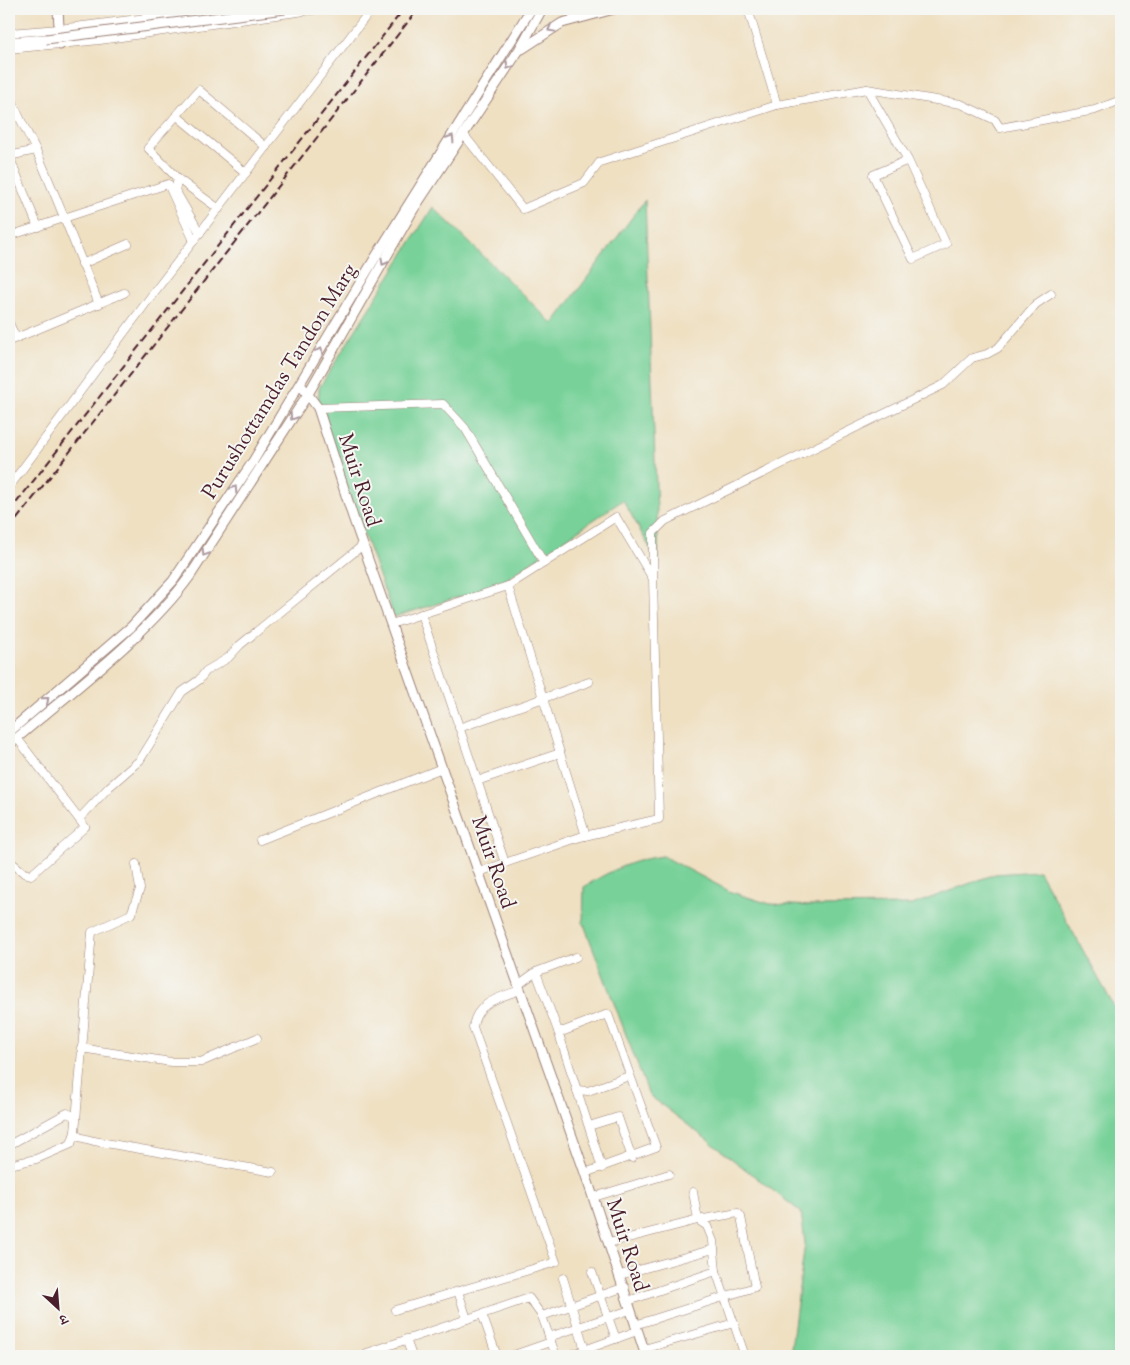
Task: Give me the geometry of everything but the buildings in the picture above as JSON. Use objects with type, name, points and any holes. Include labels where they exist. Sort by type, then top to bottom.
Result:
[{"type":"main road","points":[[58,9],[60,45]]},
{"type":"main road","name":"Purushottamdas Tandon Marg","points":[[9,732],[131,626],[160,596],[246,471],[375,258],[531,9]]},
{"type":"main road","points":[[9,746],[131,639],[177,594],[308,394],[413,210],[519,50],[542,9]]},
{"type":"main road","points":[[519,50],[562,23],[614,9]]},
{"type":"main road","points":[[9,42],[288,10]]},
{"type":"main road","name":"Muir Road","points":[[300,384],[318,408],[363,545],[586,1173],[645,1352]]},
{"type":"street","points":[[9,33],[59,29],[218,9]]},
{"type":"street","points":[[9,49],[60,45],[288,10],[320,9]]},
{"type":"street","points":[[748,9],[777,105]]},
{"type":"street","points":[[9,488],[366,12]]},
{"type":"street","points":[[867,89],[908,160],[946,244],[913,259],[872,175],[908,160]]},
{"type":"street","points":[[464,135],[523,209],[584,183],[600,162],[777,105],[867,89],[961,104],[995,120],[1000,128],[1095,110],[1121,100]]},
{"type":"street","points":[[9,90],[10,102],[36,150],[66,218],[82,264],[99,304]]},
{"type":"street","points":[[219,209],[178,178],[148,148],[199,90],[266,147]]},
{"type":"street","points":[[178,116],[246,173]]},
{"type":"street","points":[[36,150],[9,156],[38,227]]},
{"type":"street","points":[[178,178],[174,190],[200,233]]},
{"type":"street","points":[[9,236],[168,184],[194,241]]},
{"type":"street","points":[[82,264],[128,244]]},
{"type":"street","points":[[9,323],[12,340],[124,293]]},
{"type":"street","points":[[479,872],[586,836],[660,819],[652,579],[653,533],[664,521],[943,385],[972,358],[988,354],[998,348],[1036,304],[1051,294]]},
{"type":"street","points":[[318,408],[443,404],[465,428],[544,563]]},
{"type":"street","points":[[391,624],[508,586],[616,516],[652,579]]},
{"type":"street","points":[[79,819],[140,760],[182,692],[198,680],[206,671],[228,658],[240,645],[363,545]]},
{"type":"street","points":[[508,586],[586,836]]},
{"type":"street","points":[[421,614],[505,863]]},
{"type":"street","points":[[459,728],[588,682]]},
{"type":"street","points":[[9,864],[11,862],[24,873],[31,875],[85,827],[17,738]]},
{"type":"street","points":[[477,781],[560,753]]},
{"type":"street","points":[[260,840],[442,768]]},
{"type":"street","points":[[9,1165],[36,1159],[72,1144],[75,1132],[92,932],[131,914],[140,889],[136,864]]},
{"type":"street","points":[[395,1310],[556,1262],[473,1027],[481,1009],[492,1000],[519,987],[536,972],[576,957]]},
{"type":"street","points":[[536,972],[558,1031],[602,1168]]},
{"type":"street","points":[[558,1031],[564,1032],[608,1014],[656,1147],[632,1158],[586,1173]]},
{"type":"street","points":[[81,1048],[171,1062],[201,1062],[258,1038]]},
{"type":"street","points":[[577,1090],[588,1091],[629,1076]]},
{"type":"street","points":[[9,1145],[67,1114],[76,1117]]},
{"type":"street","points":[[589,1126],[618,1117],[632,1158]]},
{"type":"street","points":[[75,1132],[79,1137],[94,1141],[273,1172]]},
{"type":"street","points":[[594,1197],[669,1174]]},
{"type":"street","points":[[693,1192],[698,1220],[708,1226],[714,1249],[716,1271],[745,1356]]},
{"type":"street","points":[[568,1356],[616,1339],[636,1328],[755,1287],[756,1284],[738,1214],[698,1220],[609,1243]]},
{"type":"street","points":[[620,1275],[714,1249]]},
{"type":"street","points":[[511,1356],[577,1328],[608,1318],[629,1306],[716,1271]]},
{"type":"street","points":[[592,1272],[616,1339]]},
{"type":"street","points":[[563,1278],[585,1350]]},
{"type":"street","points":[[542,1316],[625,1287]]},
{"type":"street","points":[[458,1291],[468,1319]]},
{"type":"street","points":[[358,1356],[529,1298],[542,1316],[556,1356]]},
{"type":"street","points":[[482,1314],[497,1356]]},
{"type":"street","points":[[645,1352],[734,1323]]},
{"type":"street","points":[[406,1339],[412,1356]]},
{"type":"green space","points":[[645,200],[659,564],[623,500],[498,585],[394,617],[318,408],[319,388],[433,207],[553,324]]},
{"type":"green space","points":[[663,856],[731,892],[770,904],[812,906],[912,905],[995,874],[1039,871],[1121,1019],[1121,1356],[790,1356],[805,1243],[801,1212],[649,1095],[583,922],[584,887],[622,867],[642,860]]},
{"type":"railway","points":[[9,512],[404,9]]},
{"type":"railway","points":[[9,529],[418,9]]}]
